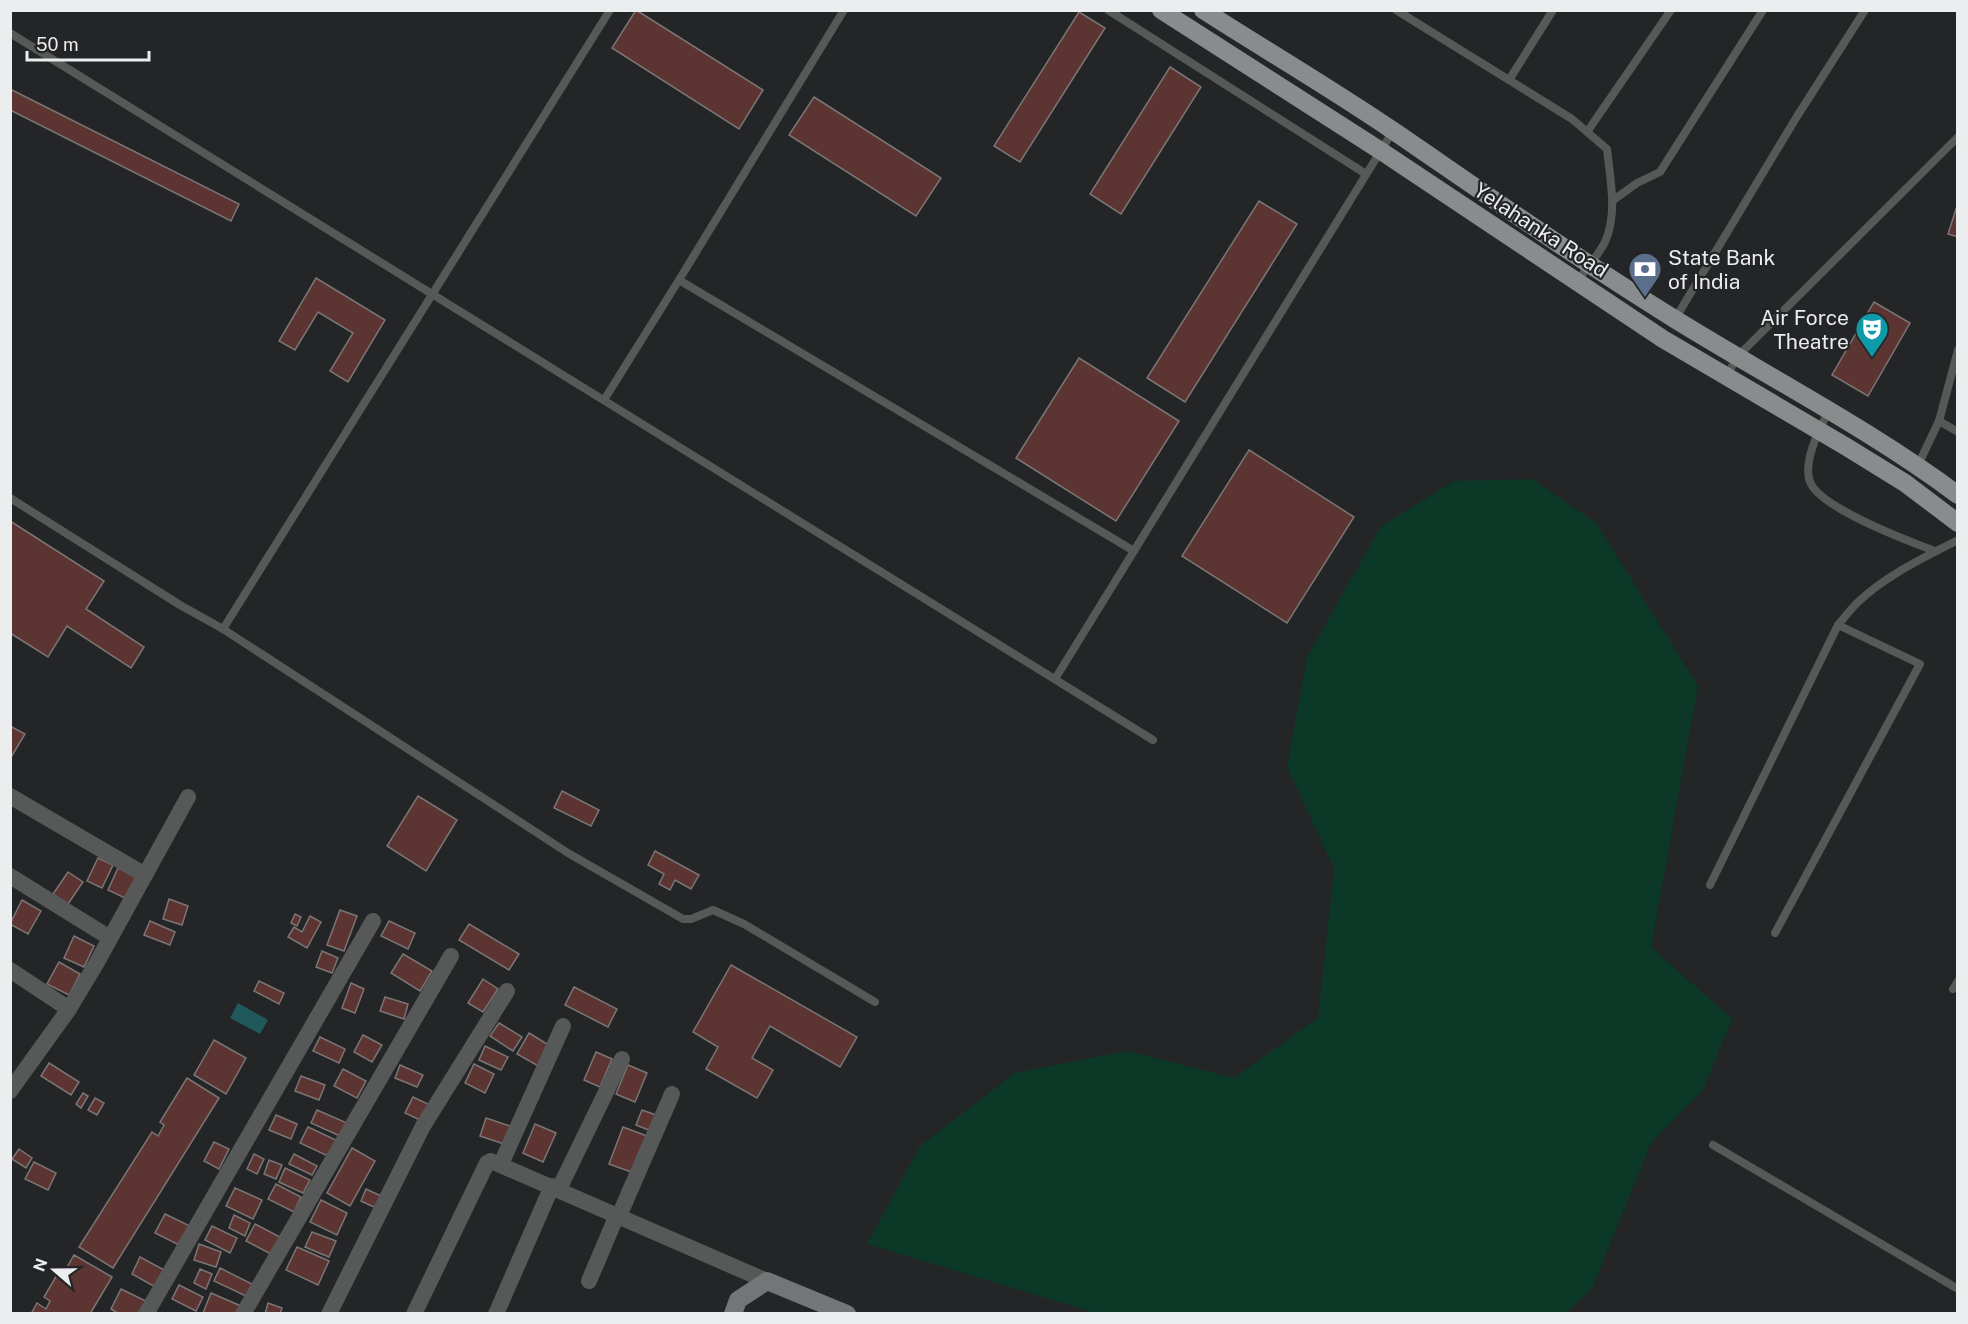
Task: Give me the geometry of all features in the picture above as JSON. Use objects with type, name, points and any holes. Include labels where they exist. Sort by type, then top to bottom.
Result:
[{"type":"main road","name":"Yelahanka Road","points":[[1161,10],[1381,151],[1663,339],[1905,483],[1958,523]]},
{"type":"main road","name":"Yelahanka Road","points":[[1203,10],[1393,131],[1532,228],[1675,319],[1918,465],[1958,495]]},
{"type":"street","points":[[10,796],[145,875]]},
{"type":"street","points":[[10,1090],[16,1073],[69,1009],[188,797]]},
{"type":"street","points":[[10,876],[110,938]]},
{"type":"street","points":[[146,1314],[373,921]]},
{"type":"street","points":[[243,1314],[451,956]]},
{"type":"street","points":[[10,970],[69,1009]]},
{"type":"street","points":[[328,1314],[423,1126],[507,991]]},
{"type":"street","points":[[501,1164],[563,1026]]},
{"type":"street","points":[[496,1314],[555,1188],[622,1059]]},
{"type":"street","points":[[589,1281],[672,1094]]},
{"type":"street","points":[[414,1314],[487,1163],[493,1161],[847,1314]]},
{"type":"street","points":[[733,1314],[738,1300],[767,1281]]},
{"type":"lane","points":[[223,629],[434,295],[610,10]]},
{"type":"lane","points":[[604,400],[844,10]]},
{"type":"lane","points":[[1108,10],[1366,174]]},
{"type":"lane","points":[[1396,10],[1572,119],[1607,149],[1612,201],[1611,224],[1605,242],[1578,281]]},
{"type":"lane","points":[[1509,80],[1553,10]]},
{"type":"lane","points":[[1587,132],[1671,10]]},
{"type":"lane","points":[[1612,201],[1637,183],[1660,171],[1763,10]]},
{"type":"lane","points":[[1675,319],[1796,118],[1865,10]]},
{"type":"lane","points":[[10,33],[1153,740]]},
{"type":"lane","points":[[1055,679],[1393,131]]},
{"type":"lane","points":[[1727,375],[1738,356],[1958,137]]},
{"type":"lane","points":[[679,280],[1134,551]]},
{"type":"lane","points":[[1918,465],[1939,421],[1958,350]]},
{"type":"lane","points":[[1829,410],[1819,430],[1809,471],[1811,484],[1829,502],[1865,521],[1935,551]]},
{"type":"lane","points":[[1939,421],[1958,432]]},
{"type":"lane","points":[[10,498],[180,605],[223,629],[568,853],[669,912],[683,919],[691,919],[713,910],[744,924],[875,1002]]},
{"type":"lane","points":[[1710,885],[1838,625],[1856,604],[1878,585],[1958,540]]},
{"type":"lane","points":[[1775,933],[1920,664],[1838,625]]},
{"type":"lane","points":[[1713,1146],[1958,1289]]},
{"type":"green space","points":[[1532,479],[1596,523],[1698,686],[1651,947],[1732,1019],[1703,1090],[1651,1143],[1592,1289],[1566,1313],[1096,1313],[867,1244],[920,1146],[1015,1073],[1127,1051],[1234,1078],[1318,1018],[1334,868],[1287,767],[1307,657],[1381,526],[1454,481]]},
{"type":"water","points":[[238,1003],[268,1020],[260,1034],[230,1018]]},
{"type":"building","points":[[636,10],[763,90],[739,129],[612,48]]},
{"type":"building","points":[[1079,12],[1105,28],[1020,162],[994,146]]},
{"type":"building","points":[[1170,67],[1201,87],[1121,214],[1090,194]]},
{"type":"building","points":[[10,89],[239,204],[231,221],[10,110]]},
{"type":"building","points":[[814,97],[941,178],[916,216],[789,135]]},
{"type":"building","points":[[1259,201],[1297,224],[1185,402],[1147,378]]},
{"type":"building","points":[[1958,203],[1958,237],[1948,234]]},
{"type":"building","points":[[316,278],[385,320],[348,382],[330,371],[353,333],[318,312],[295,350],[279,341]]},
{"type":"building","points":[[1874,302],[1910,323],[1868,396],[1832,375]]},
{"type":"building","points":[[1079,358],[1179,421],[1116,521],[1016,458]]},
{"type":"building","points":[[1249,450],[1354,517],[1287,623],[1182,556]]},
{"type":"building","points":[[10,521],[104,581],[86,609],[144,647],[131,668],[67,626],[48,657],[10,633]]},
{"type":"building","points":[[10,726],[25,734],[10,759]]},
{"type":"building","points":[[562,791],[599,810],[591,826],[554,808]]},
{"type":"building","points":[[418,796],[457,820],[426,871],[387,846]]},
{"type":"building","points":[[655,851],[699,875],[691,889],[675,880],[670,890],[659,884],[664,874],[648,865]]},
{"type":"building","points":[[98,858],[113,865],[102,888],[87,881]]},
{"type":"building","points":[[118,868],[137,877],[127,899],[108,890]]},
{"type":"building","points":[[68,872],[83,882],[68,904],[53,894]]},
{"type":"building","points":[[169,899],[188,906],[182,925],[163,919]]},
{"type":"building","points":[[22,900],[41,911],[28,934],[10,924]]},
{"type":"building","points":[[340,910],[357,916],[344,951],[327,945]]},
{"type":"building","points":[[295,914],[301,917],[297,926],[291,923]]},
{"type":"building","points":[[310,916],[321,922],[307,948],[288,937],[294,927],[302,932]]},
{"type":"building","points":[[150,921],[175,932],[170,945],[144,935]]},
{"type":"building","points":[[389,921],[415,933],[408,949],[381,936]]},
{"type":"building","points":[[469,924],[519,954],[509,970],[459,940]]},
{"type":"building","points":[[74,936],[94,946],[84,967],[64,958]]},
{"type":"building","points":[[322,951],[338,958],[332,973],[316,967]]},
{"type":"building","points":[[403,954],[432,971],[420,991],[391,973]]},
{"type":"building","points":[[59,962],[80,974],[69,995],[47,984]]},
{"type":"building","points":[[731,965],[857,1037],[840,1067],[770,1026],[752,1058],[773,1070],[757,1098],[706,1069],[718,1047],[693,1032]]},
{"type":"building","points":[[483,979],[498,989],[483,1012],[468,1003]]},
{"type":"building","points":[[259,981],[284,993],[279,1004],[254,991]]},
{"type":"building","points":[[351,983],[364,989],[355,1013],[342,1008]]},
{"type":"building","points":[[574,987],[617,1009],[608,1027],[565,1005]]},
{"type":"building","points":[[385,997],[408,1004],[404,1019],[380,1011]]},
{"type":"building","points":[[499,1023],[522,1037],[513,1051],[490,1036]]},
{"type":"building","points":[[529,1033],[552,1047],[540,1067],[517,1054]]},
{"type":"building","points":[[363,1035],[382,1045],[372,1062],[354,1052]]},
{"type":"building","points":[[320,1037],[345,1049],[339,1063],[313,1051]]},
{"type":"building","points":[[214,1040],[246,1058],[226,1094],[194,1075]]},
{"type":"building","points":[[485,1046],[508,1057],[501,1070],[479,1060]]},
{"type":"building","points":[[596,1052],[612,1059],[600,1087],[584,1080]]},
{"type":"building","points":[[49,1063],[79,1082],[71,1095],[41,1076]]},
{"type":"building","points":[[474,1064],[494,1074],[485,1093],[465,1083]]},
{"type":"building","points":[[400,1065],[423,1075],[417,1087],[395,1078]]},
{"type":"building","points":[[628,1065],[647,1073],[635,1102],[616,1094]]},
{"type":"building","points":[[343,1069],[366,1081],[357,1098],[334,1086]]},
{"type":"building","points":[[301,1076],[325,1085],[319,1100],[295,1091]]},
{"type":"building","points":[[187,1078],[219,1098],[113,1268],[79,1247],[152,1132],[158,1136],[164,1125],[160,1122]]},
{"type":"building","points":[[83,1093],[88,1096],[81,1108],[76,1104]]},
{"type":"building","points":[[413,1097],[430,1105],[422,1121],[405,1113]]},
{"type":"building","points":[[95,1098],[104,1103],[97,1115],[88,1110]]},
{"type":"building","points":[[317,1110],[347,1123],[340,1136],[311,1123]]},
{"type":"building","points":[[642,1110],[656,1115],[651,1131],[636,1125]]},
{"type":"building","points":[[276,1115],[297,1124],[291,1139],[269,1130]]},
{"type":"building","points":[[486,1118],[510,1126],[504,1144],[480,1136]]},
{"type":"building","points":[[535,1124],[556,1133],[543,1162],[523,1153]]},
{"type":"building","points":[[308,1127],[338,1141],[330,1157],[300,1143]]},
{"type":"building","points":[[623,1127],[647,1136],[634,1173],[609,1164]]},
{"type":"building","points":[[214,1142],[229,1149],[219,1169],[204,1161]]},
{"type":"building","points":[[352,1148],[375,1161],[350,1206],[327,1193]]},
{"type":"building","points":[[19,1149],[32,1158],[26,1168],[12,1159]]},
{"type":"building","points":[[254,1154],[264,1159],[257,1174],[247,1169]]},
{"type":"building","points":[[294,1154],[317,1166],[312,1175],[289,1164]]},
{"type":"building","points":[[269,1160],[282,1165],[276,1179],[264,1174]]},
{"type":"building","points":[[34,1162],[56,1173],[48,1190],[25,1179]]},
{"type":"building","points":[[285,1168],[310,1180],[303,1193],[279,1182]]},
{"type":"building","points":[[276,1184],[301,1197],[294,1212],[268,1199]]},
{"type":"building","points":[[235,1188],[262,1200],[253,1219],[226,1206]]},
{"type":"building","points":[[366,1189],[381,1196],[376,1208],[361,1201]]},
{"type":"building","points":[[321,1200],[347,1213],[337,1235],[310,1222]]},
{"type":"building","points":[[165,1214],[190,1226],[181,1246],[155,1233]]},
{"type":"building","points":[[234,1215],[250,1223],[245,1236],[229,1228]]},
{"type":"building","points":[[255,1224],[280,1237],[271,1254],[246,1241]]},
{"type":"building","points":[[212,1226],[237,1238],[230,1253],[205,1240]]},
{"type":"building","points":[[312,1232],[336,1241],[329,1257],[305,1247]]},
{"type":"building","points":[[199,1244],[221,1252],[216,1267],[194,1260]]},
{"type":"building","points":[[297,1247],[329,1261],[318,1285],[286,1270]]},
{"type":"building","points":[[74,1255],[112,1277],[90,1314],[31,1314],[37,1303],[46,1309],[50,1301],[44,1297],[58,1273],[62,1276]]},
{"type":"building","points":[[140,1257],[166,1271],[157,1288],[132,1274]]},
{"type":"building","points":[[220,1268],[254,1285],[248,1297],[214,1281]]},
{"type":"building","points":[[200,1269],[212,1274],[206,1289],[194,1283]]},
{"type":"building","points":[[179,1285],[203,1297],[196,1311],[172,1299]]},
{"type":"building","points":[[121,1289],[148,1302],[143,1314],[119,1314],[111,1309]]},
{"type":"building","points":[[211,1293],[241,1306],[238,1314],[203,1313]]},
{"type":"building","points":[[268,1303],[282,1308],[280,1314],[265,1314]]},
{"type":"place","name":"State Bank of India","points":[[1645,298]]},
{"type":"place","name":"Air Force Theatre","points":[[1872,358]]}]
